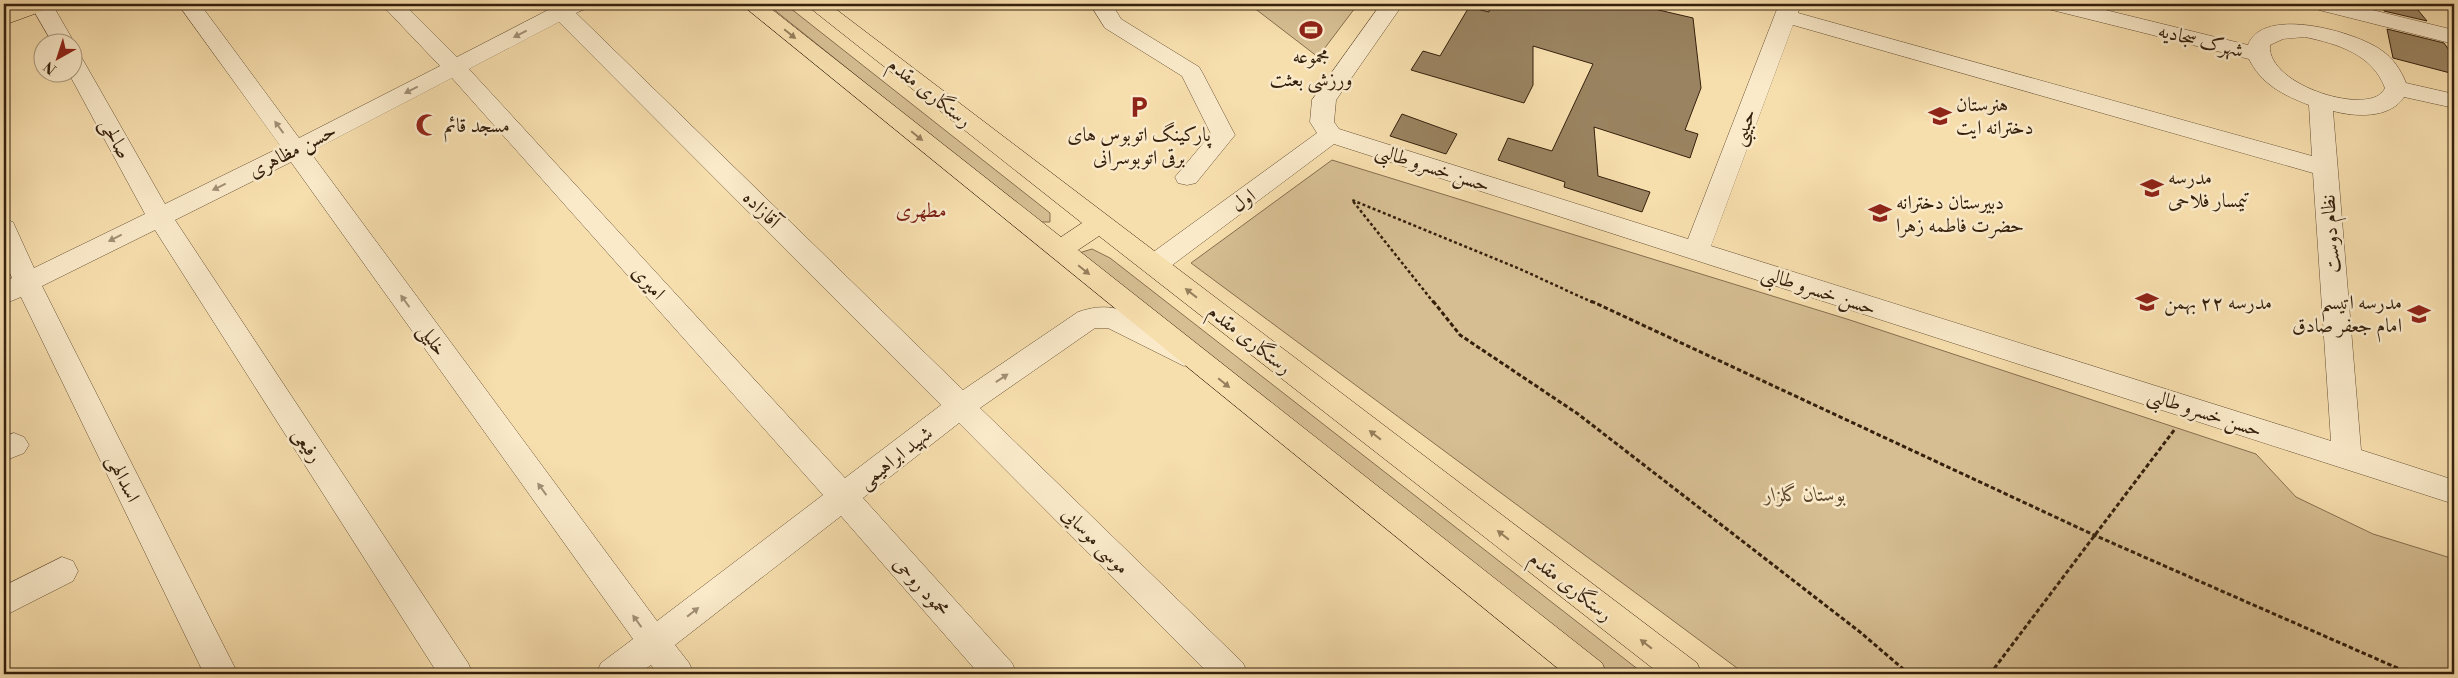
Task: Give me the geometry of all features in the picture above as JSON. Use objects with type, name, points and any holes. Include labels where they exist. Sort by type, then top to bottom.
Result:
[{"type":"main road","points":[[4,18],[40,4]]},
{"type":"main road","name":"رستگاری مقدم","points":[[752,4],[1590,674]]},
{"type":"main road","name":"رستگاری مقدم","points":[[816,4],[1685,674]]},
{"type":"main road","points":[[1060,250],[1100,223]]},
{"type":"street","points":[[40,4],[57,32]]},
{"type":"street","name":"خلیلی","points":[[189,4],[676,674]]},
{"type":"street","name":"امیری","points":[[392,4],[454,67],[843,497]]},
{"type":"street","points":[[1101,4],[1113,23],[1191,72],[1223,135],[1187,177]]},
{"type":"street","points":[[1331,135],[1322,122],[1324,100],[1392,4]]},
{"type":"street","name":"شهرک سجادیه","points":[[2056,4],[2258,54]]},
{"type":"street","points":[[2328,35],[2327,4],[2454,37]]},
{"type":"street","name":"حسن مظاهری","points":[[15,288],[295,150],[454,67],[565,6]]},
{"type":"street","name":"آقازاده","points":[[565,6],[961,406]]},
{"type":"street","points":[[1788,10],[2325,168]]},
{"type":"street","name":"حبیبی","points":[[1696,251],[1788,10]]},
{"type":"street","points":[[2298,30],[2328,35],[2350,42],[2385,64],[2394,76],[2397,88],[2392,97],[2381,104],[2357,106],[2320,100],[2279,81],[2265,68],[2258,54],[2259,43],[2268,35],[2298,30]]},
{"type":"street","name":"صالحی","points":[[82,78],[159,216]]},
{"type":"street","points":[[2397,88],[2454,101]]},
{"type":"street","name":"نظام دوست","points":[[2320,100],[2347,457]]},
{"type":"street","name":"حسن خسرو طالبی","points":[[1331,135],[2454,492]]},
{"type":"street","name":"اول","points":[[1154,265],[1331,135]]},
{"type":"street","name":"رفیعی","points":[[159,216],[456,674]]},
{"type":"street","name":"اسدالهی","points":[[4,228],[15,288],[221,674]]},
{"type":"street","name":"شهید ابراهیمی","points":[[613,674],[961,406],[1088,319],[1099,317],[1113,318],[1197,361]]},
{"type":"street","name":"موسی موسایی","points":[[961,406],[1231,674]]},
{"type":"street","name":"محمود روحی","points":[[843,497],[1000,674]]},
{"type":"street","points":[[4,602],[62,571]]},
{"type":"path","points":[[1908,674],[1853,626],[1578,414],[1460,336],[1352,200],[1520,269],[1873,431],[2094,536],[2410,674]]},
{"type":"path","points":[[1990,674],[2192,408]]},
{"type":"green space","points":[[767,4],[785,4],[1050,213],[1050,222],[1039,222]]},
{"type":"green space","name":"مجموعه ورزشی بعثت","points":[[1249,4],[1358,4],[1318,57]]},
{"type":"green space","name":"بوستان گلزار","points":[[1332,160],[1850,320],[2256,454],[2296,497],[2373,534],[2454,559],[2454,674],[1745,674],[1191,263]]},
{"type":"green space","points":[[1092,249],[1110,258],[1644,674],[1612,674],[1079,253]]},
{"type":"building","points":[[1490,4],[1633,4],[1693,18],[1701,88],[1685,130],[1698,134],[1690,158],[1594,127],[1598,176],[1650,192],[1642,212],[1564,187],[1565,182],[1498,160],[1508,138],[1552,151],[1593,64],[1533,46],[1533,85],[1524,103],[1411,70],[1423,51],[1440,56],[1469,7],[1489,12]]},
{"type":"building","points":[[2383,4],[2413,4],[2427,21],[2384,11]]},
{"type":"building","points":[[2387,29],[2444,43],[2454,57],[2454,74],[2393,58]]},
{"type":"building","points":[[1402,114],[1457,134],[1446,154],[1390,136]]},
{"type":"place","name":"مجموعه ورزشی بعثت","points":[[1311,30]]},
{"type":"place","name":"پارکینگ اتوبوس های برقی اتوبوسرانی","points":[[1139,107]]},
{"type":"place","name":"هنرستان دخترانه ایت","points":[[1940,116]]},
{"type":"place","name":"مسجد قائم","points":[[427,125]]},
{"type":"place","name":"مدرسه تیمسار فلاحی","points":[[2152,188]]},
{"type":"place","name":"دبیرستان دخترانه حضرت فاطمه زهرا","points":[[1880,213]]},
{"type":"place","name":"مدرسه ۲۲ بهمن","points":[[2147,302]]},
{"type":"place","name":"مدرسه اتیسم امام جعفر صادق","points":[[2419,314]]},
{"type":"district","name":"مطهری","points":[[921,210]]}]
